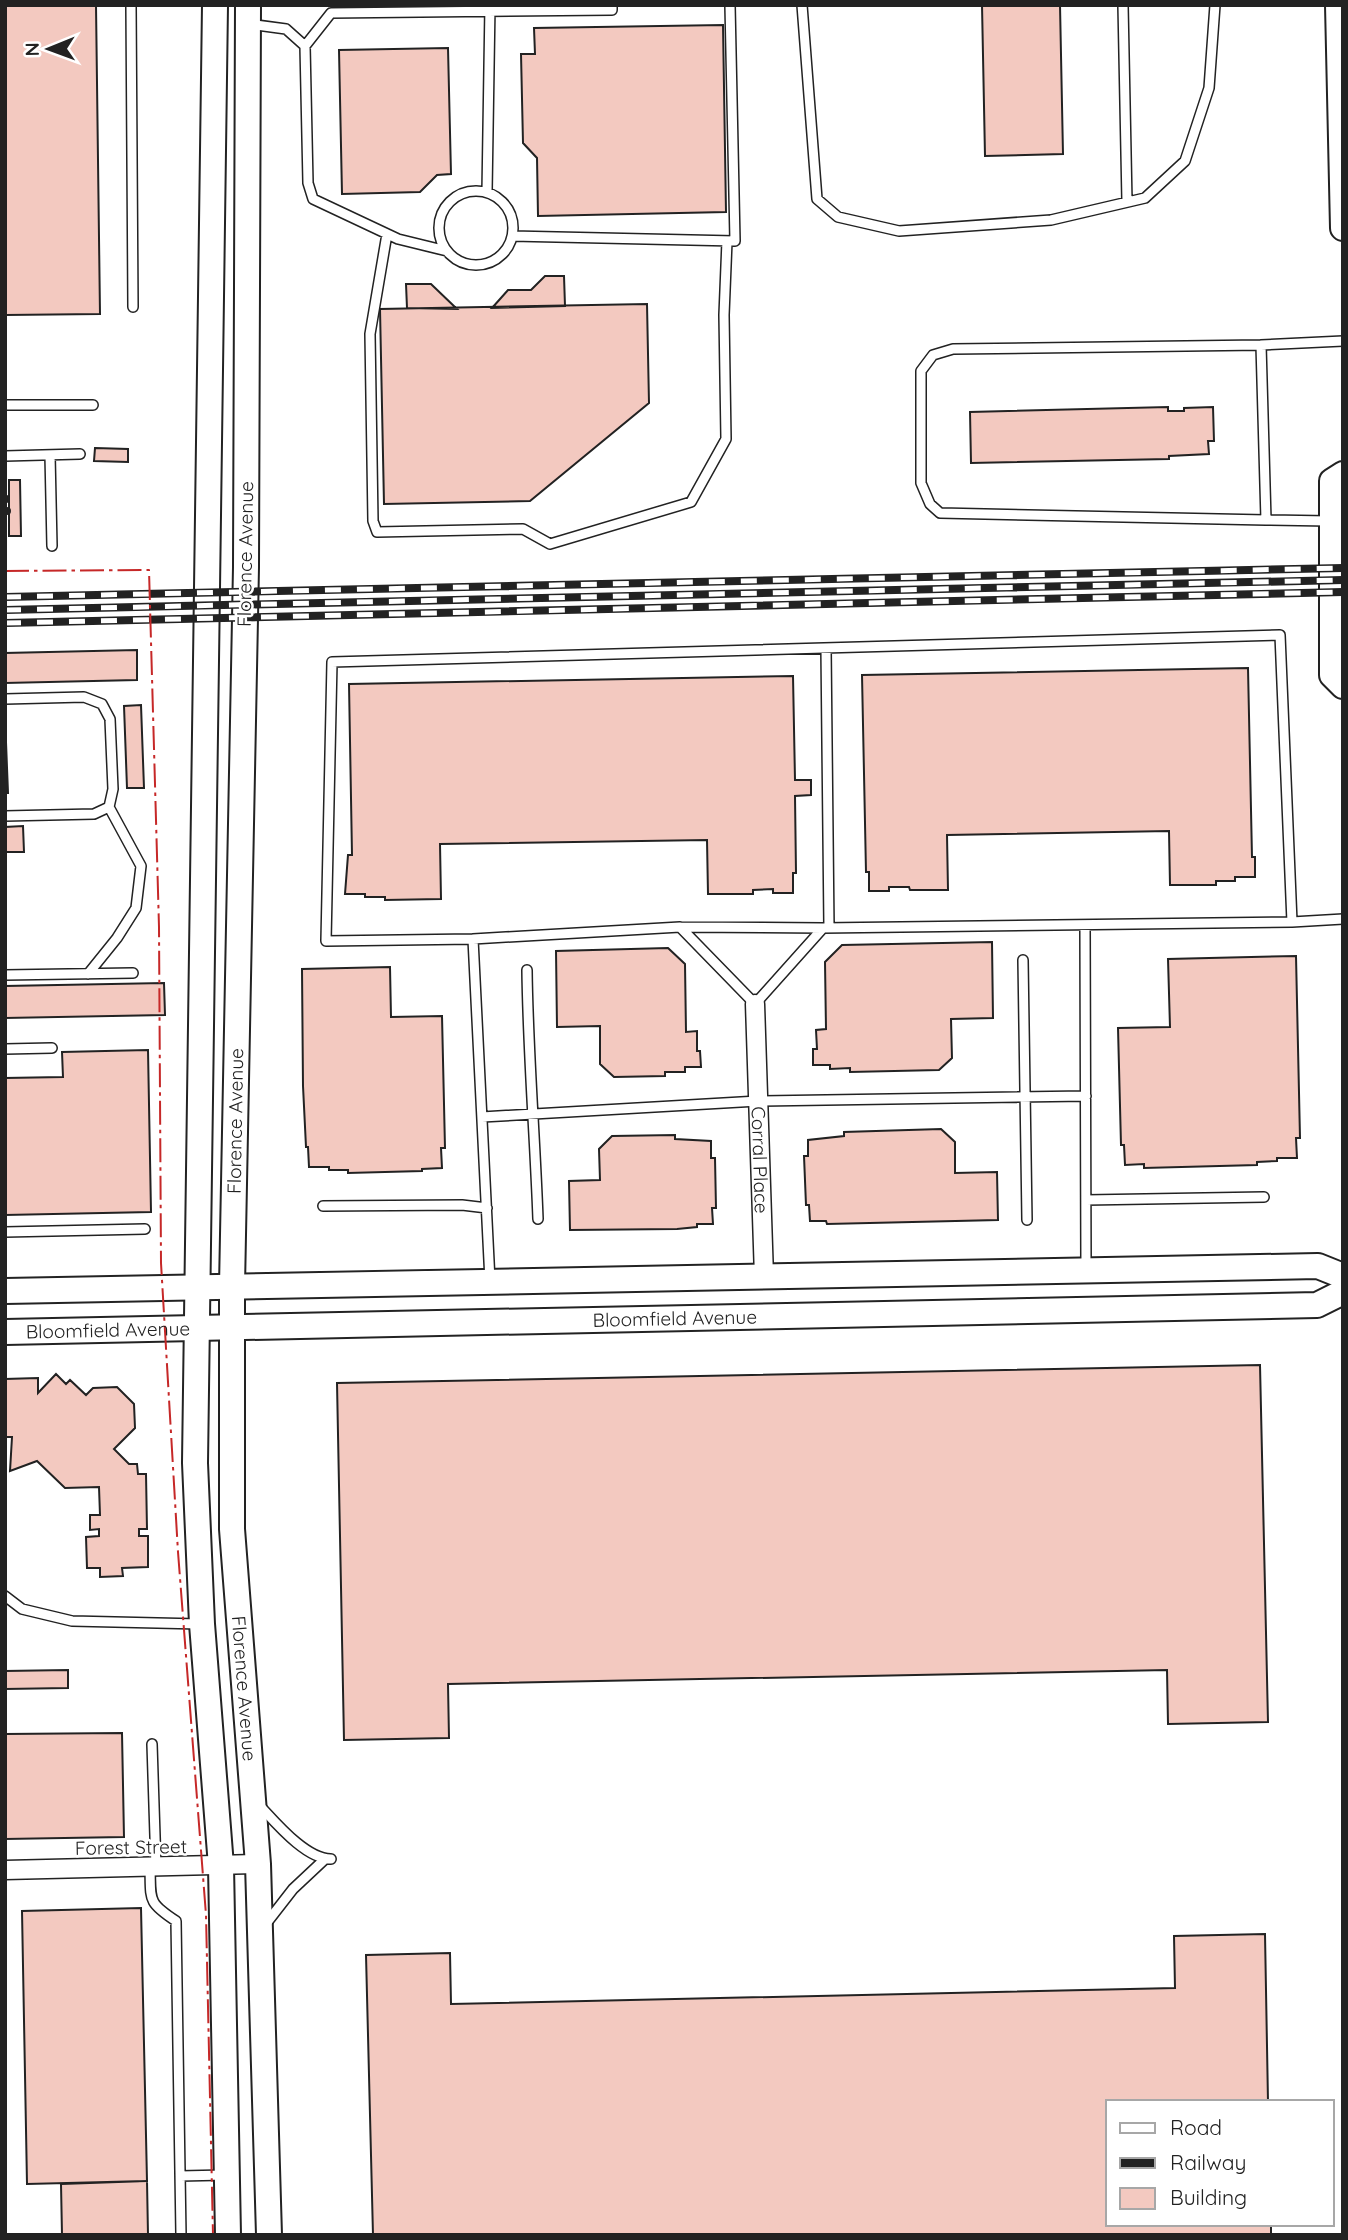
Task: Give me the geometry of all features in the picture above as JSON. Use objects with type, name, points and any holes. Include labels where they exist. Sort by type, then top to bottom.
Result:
[{"type":"main road","name":"Florence Avenue","points":[[215,5],[195,1463],[202,1624],[221,1866],[228,2235]]},
{"type":"main road","points":[[1338,5],[1343,228]]},
{"type":"main road","name":"Florence Avenue","points":[[248,15],[246,568],[232,1286],[232,1529],[258,1864],[269,2235]]},
{"type":"main road","points":[[1343,474],[1332,481],[1331,521],[1332,675],[1343,686]]},
{"type":"main road","name":"Bloomfield Avenue","points":[[5,1291],[1318,1266],[1343,1276]]},
{"type":"main road","name":"Corral Place","points":[[764,1277],[764,1316]]},
{"type":"main road","name":"Bloomfield Avenue","points":[[5,1332],[1317,1305],[1343,1292]]},
{"type":"main road","points":[[202,1624],[233,1632],[241,1643]]},
{"type":"street","name":"Corral Place","points":[[755,1004],[764,1277]]},
{"type":"street","name":"Forest Street","points":[[5,1871],[258,1864]]},
{"type":"lane","points":[[131,5],[133,307]]},
{"type":"lane","points":[[447,251],[439,233],[439,220],[452,199],[475,190],[498,198],[506,207],[512,218],[512,236],[504,252],[495,260],[471,265],[447,251],[398,239],[313,199],[309,183],[305,46],[331,13],[490,9],[612,10],[611,5]]},
{"type":"lane","points":[[512,236],[735,241],[730,5]]},
{"type":"lane","points":[[802,5],[817,199],[838,217],[899,231],[1051,219],[1145,198],[1185,161],[1209,88],[1215,5]]},
{"type":"lane","points":[[1123,5],[1127,202]]},
{"type":"lane","points":[[487,192],[490,9]]},
{"type":"lane","points":[[248,15],[286,29],[305,46]]},
{"type":"lane","points":[[387,234],[370,334],[373,521],[377,533],[523,529],[550,544],[691,502],[726,439],[724,314],[727,241]]},
{"type":"lane","points":[[1331,521],[940,513],[930,504],[921,484],[921,371],[933,355],[953,349],[1261,345],[1343,341]]},
{"type":"lane","points":[[1261,345],[1266,520]]},
{"type":"lane","points":[[5,405],[93,405]]},
{"type":"lane","points":[[5,456],[80,454]]},
{"type":"lane","points":[[50,455],[52,546]]},
{"type":"lane","points":[[1292,922],[1280,635],[332,662],[326,941],[473,939],[680,927],[1085,925],[1292,922],[1343,919]]},
{"type":"lane","points":[[680,927],[755,1004],[826,928],[825,648]]},
{"type":"lane","points":[[5,699],[84,697],[102,704],[110,719],[113,789],[109,807],[141,866],[136,908],[117,938],[88,974]]},
{"type":"lane","points":[[5,816],[94,814],[109,807]]},
{"type":"lane","points":[[1085,925],[1086,1271]]},
{"type":"lane","points":[[473,939],[491,1283]]},
{"type":"lane","points":[[1023,960],[1027,1220]]},
{"type":"lane","points":[[527,970],[528,1062],[534,1114],[538,1219]]},
{"type":"lane","points":[[5,975],[133,973]]},
{"type":"lane","points":[[5,1049],[52,1048]]},
{"type":"lane","points":[[482,1117],[758,1101],[1086,1096]]},
{"type":"lane","points":[[1086,1200],[1264,1197]]},
{"type":"lane","points":[[323,1206],[462,1205],[487,1208]]},
{"type":"lane","points":[[5,1232],[145,1229]]},
{"type":"lane","points":[[5,1596],[22,1609],[72,1622],[202,1624]]},
{"type":"lane","points":[[152,1744],[151,1898],[157,1908],[176,1921],[181,2235]]},
{"type":"lane","points":[[254,1800],[298,1844],[328,1859],[293,1889],[261,1929]]},
{"type":"lane","points":[[180,2176],[227,2175]]},
{"type":"building","points":[[5,5],[96,5],[100,314],[5,315]]},
{"type":"building","points":[[982,5],[1060,5],[1063,154],[985,156]]},
{"type":"building","points":[[723,25],[726,212],[538,216],[537,158],[523,143],[521,54],[535,54],[534,28]]},
{"type":"building","points":[[448,48],[451,174],[437,175],[420,192],[342,194],[339,50]]},
{"type":"building","points":[[545,276],[564,276],[565,306],[492,308],[508,290],[531,290]]},
{"type":"building","points":[[406,284],[431,284],[457,309],[407,308]]},
{"type":"building","points":[[647,304],[649,403],[530,501],[384,504],[380,309]]},
{"type":"building","points":[[1168,407],[1168,411],[1184,411],[1184,408],[1213,407],[1214,441],[1208,441],[1209,454],[1169,456],[1169,459],[971,463],[970,412]]},
{"type":"building","points":[[95,448],[128,449],[128,462],[94,461]]},
{"type":"building","points":[[9,480],[20,480],[21,536],[9,536]]},
{"type":"building","points":[[137,650],[137,680],[5,683],[5,653]]},
{"type":"building","points":[[1248,668],[1252,857],[1255,857],[1255,877],[1235,877],[1235,881],[1216,881],[1216,885],[1170,885],[1169,831],[947,835],[948,890],[889,887],[889,891],[869,891],[869,872],[866,872],[862,675]]},
{"type":"building","points":[[793,676],[795,780],[811,780],[811,795],[795,796],[796,873],[793,873],[793,893],[773,893],[773,889],[753,890],[753,894],[708,894],[707,840],[440,844],[441,899],[385,900],[385,897],[365,897],[365,894],[345,894],[348,855],[352,855],[349,684]]},
{"type":"building","points":[[141,705],[144,788],[127,788],[124,706]]},
{"type":"building","points":[[5,717],[8,793],[5,793]]},
{"type":"building","points":[[23,826],[24,852],[5,852],[5,827]]},
{"type":"building","points":[[992,942],[993,1018],[951,1019],[952,1058],[939,1070],[850,1072],[850,1068],[830,1069],[830,1065],[813,1065],[813,1049],[817,1049],[816,1030],[826,1029],[825,962],[842,945]]},
{"type":"building","points":[[668,948],[685,964],[686,1032],[697,1031],[697,1051],[700,1051],[701,1067],[685,1067],[685,1072],[665,1072],[665,1076],[614,1077],[600,1064],[600,1026],[557,1027],[556,951]]},
{"type":"building","points":[[1296,956],[1300,1138],[1296,1138],[1297,1158],[1277,1158],[1277,1161],[1257,1162],[1257,1165],[1144,1168],[1144,1164],[1125,1165],[1124,1145],[1121,1145],[1118,1028],[1170,1027],[1168,959]]},
{"type":"building","points":[[390,967],[391,1017],[442,1016],[445,1148],[441,1148],[442,1168],[348,1173],[348,1170],[329,1170],[329,1167],[309,1167],[303,1086],[302,969]]},
{"type":"building","points":[[164,983],[165,1015],[5,1018],[5,986]]},
{"type":"building","points":[[148,1050],[151,1212],[5,1215],[5,1078],[63,1077],[62,1052]]},
{"type":"building","points":[[941,1129],[955,1142],[955,1173],[997,1172],[998,1220],[827,1224],[826,1221],[810,1221],[809,1205],[806,1205],[804,1156],[808,1156],[808,1140],[844,1136],[844,1132]]},
{"type":"building","points":[[675,1135],[675,1139],[711,1141],[711,1158],[715,1158],[716,1208],[712,1208],[713,1224],[697,1224],[697,1227],[677,1229],[570,1230],[569,1181],[600,1180],[599,1149],[612,1136]]},
{"type":"building","points":[[1260,1365],[1268,1722],[1168,1724],[1167,1670],[448,1684],[449,1738],[344,1740],[337,1383]]},
{"type":"building","points":[[56,1374],[66,1384],[70,1380],[86,1395],[93,1388],[117,1387],[134,1404],[135,1428],[114,1449],[129,1464],[137,1464],[138,1474],[146,1474],[147,1529],[139,1529],[139,1536],[148,1536],[148,1567],[122,1568],[123,1576],[100,1577],[100,1568],[87,1568],[86,1537],[99,1536],[99,1529],[90,1530],[90,1515],[100,1515],[99,1487],[65,1488],[37,1461],[10,1471],[12,1437],[5,1437],[5,1379],[38,1378],[38,1393]]},
{"type":"building","points":[[68,1670],[68,1688],[5,1689],[5,1671]]},
{"type":"building","points":[[122,1733],[124,1837],[5,1839],[5,1734]]},
{"type":"building","points":[[141,1908],[147,2181],[27,2184],[22,1911]]},
{"type":"building","points":[[1265,1934],[1268,2100],[1106,2100],[1106,2226],[1271,2226],[1271,2235],[373,2235],[366,1955],[450,1953],[451,2004],[1175,1988],[1174,1936]]},
{"type":"building","points":[[147,2181],[148,2235],[62,2235],[61,2184]]},
{"type":"railway","points":[[5,597],[1343,568]]},
{"type":"railway","points":[[5,610],[1343,580]]},
{"type":"railway","points":[[5,623],[1343,592]]},
{"type":"power","points":[[5,571],[149,570],[159,927],[161,1263],[178,1552],[206,1915],[213,2235]]}]
